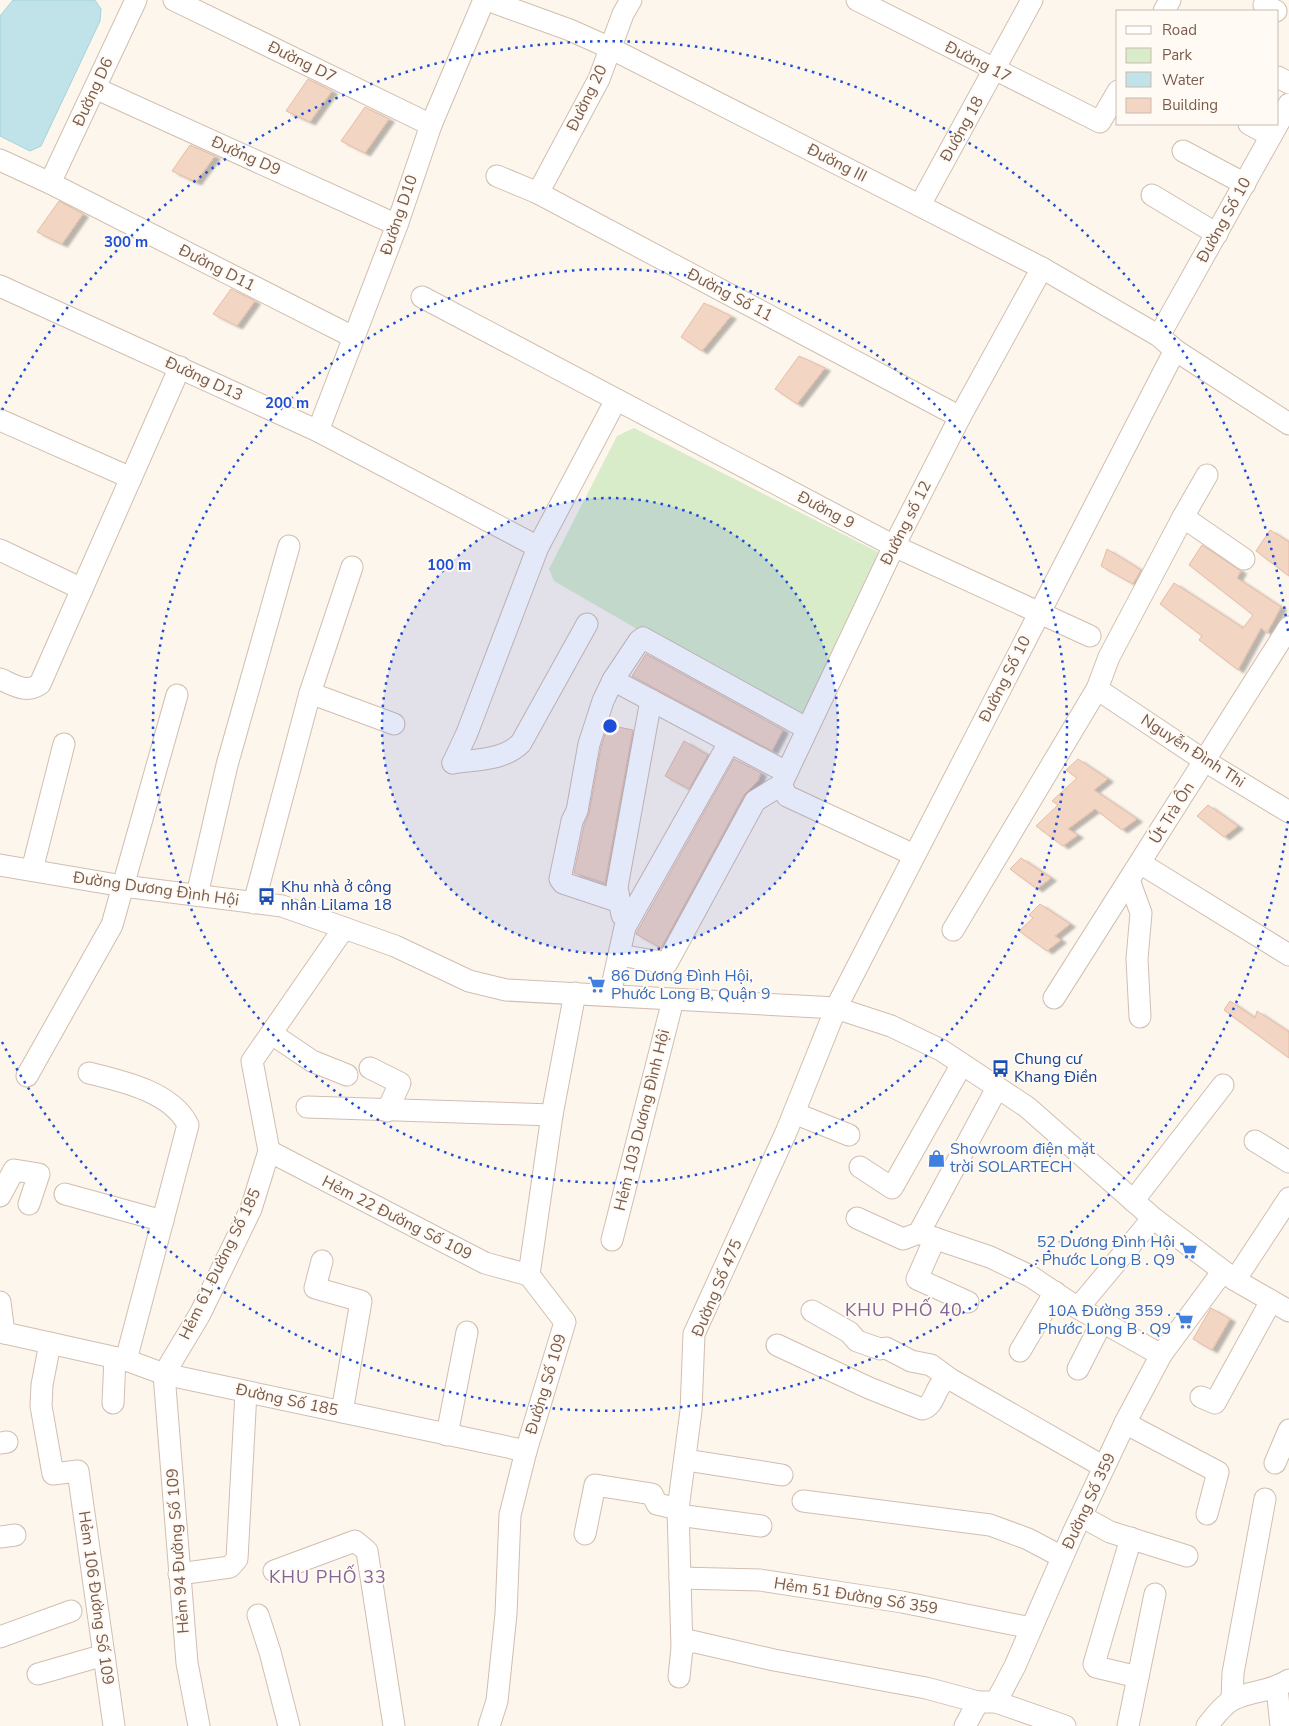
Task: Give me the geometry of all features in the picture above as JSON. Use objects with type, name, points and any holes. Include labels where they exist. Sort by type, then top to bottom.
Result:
[{"type":"street","name":"Đường D6","points":[[50,183],[136,0]]},
{"type":"street","name":"Đường D7","points":[[174,0],[430,125]]},
{"type":"street","name":"Đường D10","points":[[318,431],[397,225],[430,125],[486,0]]},
{"type":"street","name":"Đường III","points":[[486,0],[570,30],[610,48],[1042,268],[1167,343],[1289,424]]},
{"type":"street","name":"Đường 20","points":[[538,193],[599,79],[623,14],[631,0]]},
{"type":"street","name":"Đường 17","points":[[857,0],[994,71],[1100,122],[1116,94]]},
{"type":"street","name":"Đường 18","points":[[920,205],[1032,0]]},
{"type":"street","name":"Đường D9","points":[[95,88],[397,225]]},
{"type":"street","name":"Đường Số 10","points":[[1279,122],[1289,104]]},
{"type":"street","points":[[1251,125],[1271,136]]},
{"type":"street","name":"Đường Số 10","points":[[836,1008],[1039,613],[1217,234],[1277,125]]},
{"type":"street","points":[[1183,150],[1245,184]]},
{"type":"street","name":"Đường D11","points":[[0,160],[50,183],[353,337]]},
{"type":"street","name":"Đường Số 11","points":[[497,176],[538,193],[960,417]]},
{"type":"street","points":[[1152,196],[1217,234]]},
{"type":"street","name":"Đường số 12","points":[[783,778],[894,546],[960,417],[1042,268]]},
{"type":"street","name":"Đường D13","points":[[0,286],[318,431],[538,547]]},
{"type":"street","name":"Đường 9","points":[[422,297],[894,546],[1090,636]]},
{"type":"street","points":[[0,679],[25,690],[40,684],[180,367]]},
{"type":"street","points":[[587,624],[521,743],[514,750],[498,757],[453,762],[467,733],[538,547],[616,400]]},
{"type":"street","points":[[0,420],[131,478]]},
{"type":"street","points":[[952,930],[1098,689],[1109,657],[1207,475]]},
{"type":"street","points":[[1183,517],[1244,559]]},
{"type":"street","points":[[196,895],[227,765],[290,546]]},
{"type":"street","points":[[0,550],[82,589]]},
{"type":"street","points":[[254,902],[310,693],[352,567]]},
{"type":"street","name":"Út Trà Ôn","points":[[1054,998],[1289,627]]},
{"type":"street","points":[[620,902],[563,883],[560,879],[572,821],[577,811],[589,744],[603,701],[613,680],[639,641],[643,638],[806,728]]},
{"type":"street","points":[[613,680],[729,744],[783,778],[787,796],[914,855]]},
{"type":"street","name":"Nguyễn Đình Thi","points":[[1098,689],[1205,761],[1289,812]]},
{"type":"street","points":[[310,693],[394,724]]},
{"type":"street","points":[[27,1076],[112,925],[177,694]]},
{"type":"street","points":[[625,927],[617,887],[651,700]]},
{"type":"street","points":[[32,870],[64,744]]},
{"type":"street","points":[[610,995],[625,927],[729,744]]},
{"type":"street","points":[[620,955],[667,962],[755,801],[783,778]]},
{"type":"street","name":"Đường Dương Đình Hội","points":[[0,865],[123,886],[282,906],[395,946],[469,981],[506,990],[836,1008],[891,1026],[941,1050],[1027,1107],[1153,1218],[1229,1275],[1280,1306]]},
{"type":"street","points":[[1134,872],[1289,955]]},
{"type":"street","points":[[1134,872],[1141,914],[1137,959],[1140,1017]]},
{"type":"street","points":[[269,1151],[252,1061],[344,928]]},
{"type":"street","points":[[529,1275],[552,1115],[575,994]]},
{"type":"street","name":"Hẻm 103 Dương Đình Hội","points":[[612,1240],[673,1000]]},
{"type":"street","name":"Đường Số 475","points":[[679,1677],[682,1648],[678,1512],[691,1411],[694,1334],[794,1113],[836,1008]]},
{"type":"street","points":[[272,1034],[312,1061],[347,1075]]},
{"type":"street","points":[[860,1167],[892,1188],[962,1064]]},
{"type":"street","points":[[370,1068],[400,1083],[387,1111]]},
{"type":"street","points":[[89,1073],[140,1086],[182,1113],[188,1125],[163,1221],[120,1359],[113,1403]]},
{"type":"street","points":[[1133,1200],[1223,1085]]},
{"type":"street","points":[[968,1302],[917,1279],[927,1236],[998,1088]]},
{"type":"street","points":[[307,1107],[552,1115]]},
{"type":"street","points":[[794,1113],[849,1135]]},
{"type":"street","points":[[1255,1141],[1289,1162]]},
{"type":"street","name":"Hẻm 22 Đường Số 109","points":[[269,1151],[485,1263],[529,1275]]},
{"type":"street","name":"Hẻm 61 Đường Số 185","points":[[164,1374],[200,1314],[251,1208],[269,1151]]},
{"type":"street","points":[[0,1196],[14,1170],[39,1174],[29,1204]]},
{"type":"street","points":[[65,1194],[163,1221]]},
{"type":"street","name":"Đường Số 359","points":[[965,1726],[987,1702],[1031,1628],[1104,1467],[1161,1355],[1229,1275],[1289,1198]]},
{"type":"street","points":[[857,1218],[903,1239],[927,1236],[990,1257],[1030,1276],[1078,1308],[1161,1355]]},
{"type":"street","points":[[1078,1308],[1153,1218]]},
{"type":"street","points":[[322,1261],[315,1288],[361,1301],[342,1412]]},
{"type":"street","name":"Đường Số 109","points":[[489,1726],[497,1701],[506,1614],[510,1515],[526,1451],[565,1322],[529,1275]]},
{"type":"street","points":[[1020,1350],[1055,1292]]},
{"type":"street","points":[[0,1302],[2,1332]]},
{"type":"street","points":[[1201,1397],[1215,1403],[1280,1306]]},
{"type":"street","points":[[812,1311],[849,1332],[857,1341],[880,1349],[886,1348],[912,1361],[931,1365],[950,1379],[1104,1467]]},
{"type":"street","points":[[1078,1368],[1102,1322]]},
{"type":"street","name":"Đường Số 185","points":[[2,1332],[120,1359],[164,1374],[526,1451]]},
{"type":"street","points":[[448,1435],[467,1332]]},
{"type":"street","name":"Hẻm 106 Đường Số 109","points":[[50,1343],[42,1385],[41,1406],[54,1474],[78,1471],[114,1726]]},
{"type":"street","points":[[777,1345],[869,1388],[922,1409],[928,1407],[941,1383],[950,1379]]},
{"type":"street","name":"Hẻm 94 Đường Số 109","points":[[164,1374],[187,1663],[199,1726]]},
{"type":"street","points":[[179,1574],[230,1567],[237,1559],[246,1392]]},
{"type":"street","points":[[1125,1423],[1218,1472],[1207,1514]]},
{"type":"street","points":[[1275,1463],[1289,1430]]},
{"type":"street","points":[[686,1460],[782,1475]]},
{"type":"street","points":[[585,1534],[596,1485],[652,1494],[657,1504],[678,1512],[761,1526]]},
{"type":"street","points":[[1228,1711],[1265,1499]]},
{"type":"street","points":[[803,1502],[990,1526],[1028,1539],[1062,1557]]},
{"type":"street","points":[[1081,1516],[1110,1532],[1188,1556]]},
{"type":"street","points":[[1131,1538],[1094,1664],[1096,1668],[1138,1677]]},
{"type":"street","points":[[274,1571],[355,1541],[367,1551],[394,1726]]},
{"type":"street","name":"Hẻm 51 Đường Số 359","points":[[680,1578],[760,1580],[902,1602],[1031,1628]]},
{"type":"street","points":[[1128,1726],[1155,1594]]},
{"type":"street","points":[[0,1637],[71,1611]]},
{"type":"street","points":[[258,1615],[270,1652],[289,1726]]},
{"type":"street","points":[[682,1648],[691,1641],[774,1660],[926,1688],[987,1702],[1065,1726]]},
{"type":"street","points":[[38,1674],[104,1656]]},
{"type":"street","points":[[1207,1726],[1254,1692],[1283,1684],[1281,1726]]},
{"type":"green space","points":[[634,428],[878,552],[872,573],[805,715],[796,721],[554,581],[549,569],[617,436]]},
{"type":"water","points":[[13,0],[95,0],[101,9],[100,21],[41,146],[30,151],[0,136],[0,16]]},
{"type":"building","points":[[308,79],[332,91],[310,122],[286,111]]},
{"type":"building","points":[[365,107],[389,119],[365,153],[341,141]]},
{"type":"building","points":[[190,145],[215,156],[196,182],[172,171]]},
{"type":"building","points":[[59,201],[83,214],[62,244],[37,232]]},
{"type":"building","points":[[231,289],[255,301],[237,326],[213,314]]},
{"type":"building","points":[[704,303],[731,316],[702,351],[681,337]]},
{"type":"building","points":[[799,356],[825,368],[797,404],[775,389]]},
{"type":"building","points":[[1270,530],[1289,542],[1289,576],[1256,551]]},
{"type":"building","points":[[1202,545],[1241,571],[1237,578],[1281,607],[1267,633],[1261,628],[1238,670],[1199,640],[1202,636],[1160,604],[1174,583],[1243,628],[1253,615],[1189,565]]},
{"type":"building","points":[[1107,549],[1141,570],[1133,584],[1101,566]]},
{"type":"building","points":[[646,654],[783,730],[772,751],[632,676]]},
{"type":"building","points":[[608,725],[633,730],[605,883],[574,873],[584,825],[589,813],[601,747]]},
{"type":"building","points":[[684,741],[708,755],[689,789],[665,776]]},
{"type":"building","points":[[734,759],[761,773],[758,781],[744,795],[661,948],[636,934]]},
{"type":"building","points":[[1078,759],[1108,779],[1094,790],[1137,819],[1122,830],[1095,809],[1068,829],[1078,835],[1063,846],[1036,826],[1058,805],[1052,801],[1077,778],[1066,770]]},
{"type":"building","points":[[1208,805],[1238,826],[1224,837],[1197,816]]},
{"type":"building","points":[[1021,858],[1051,878],[1037,889],[1010,869]]},
{"type":"building","points":[[1040,904],[1070,924],[1055,936],[1061,940],[1047,951],[1019,931],[1033,918],[1029,915]]},
{"type":"building","points":[[1230,1001],[1255,1018],[1257,1011],[1289,1032],[1289,1058],[1224,1010]]},
{"type":"building","points":[[1211,1308],[1230,1319],[1212,1350],[1193,1339]]},
{"type":"place","name":"Khu nhà ở công nhân Lilama 18","points":[[267,896]]},
{"type":"place","name":"86 Dương Đình Hội, Phước Long B, Quận 9","points":[[597,985]]},
{"type":"place","name":"Chung cư Khang Điền","points":[[1000,1068]]},
{"type":"place","name":"Showroom điện mặt trời SOLARTECH","points":[[936,1158]]},
{"type":"place","name":"52 Dương Đình Hội . Phước Long B . Q9","points":[[1189,1251]]},
{"type":"place","name":"10A Đường 359 . Phước Long B . Q9","points":[[1185,1320]]},
{"type":"district","name":"KHU PHỐ 40","points":[[904,1310]]},
{"type":"district","name":"KHU PHỐ 33","points":[[328,1577]]}]
